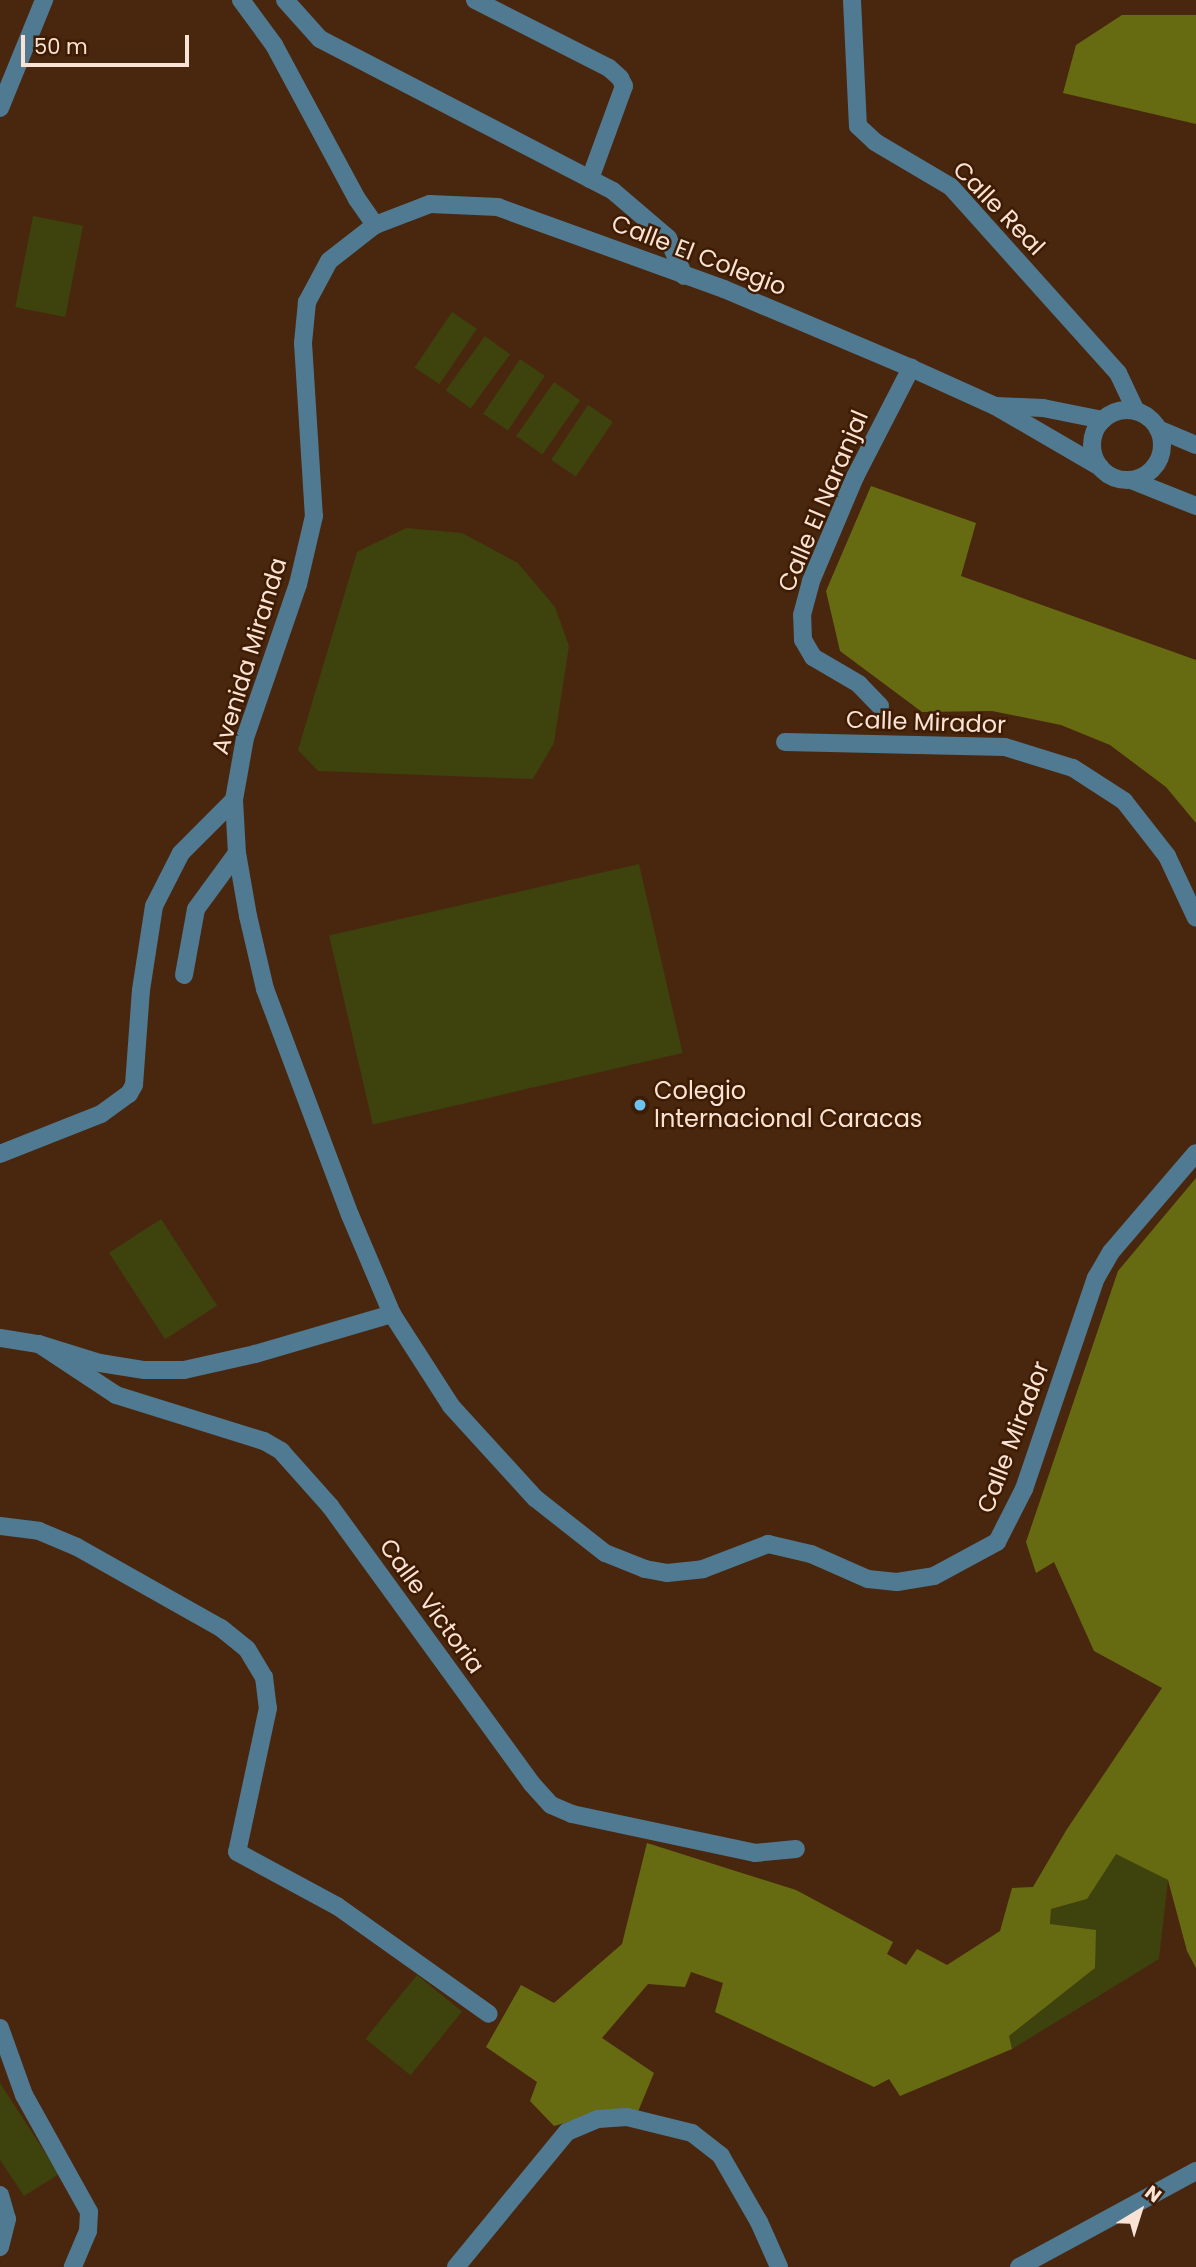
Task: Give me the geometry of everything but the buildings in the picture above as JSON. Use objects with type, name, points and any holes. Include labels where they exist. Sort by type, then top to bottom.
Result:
[{"type":"street","points":[[0,108],[44,0]]},
{"type":"street","points":[[241,0],[274,45],[357,199],[375,225]]},
{"type":"street","points":[[285,0],[320,38],[613,191],[668,238],[684,276]]},
{"type":"street","points":[[475,0],[609,68],[620,78],[624,86],[590,178]]},
{"type":"street","name":"Calle Real","points":[[852,0],[858,126],[875,142],[951,187],[1118,373],[1136,411]]},
{"type":"street","name":"Calle El Colegio","points":[[375,225],[430,204],[498,207],[724,289],[911,368],[995,406],[1100,467],[1114,478],[1131,480],[1196,506]]},
{"type":"street","name":"Avenida Miranda","points":[[375,225],[329,261],[307,302],[303,343],[314,516],[298,584],[245,738],[234,800],[237,853],[265,989],[345,1203],[392,1314]]},
{"type":"street","name":"Calle El Naranjal","points":[[880,706],[859,684],[813,657],[803,640],[802,615],[811,581],[855,477],[911,368]]},
{"type":"street","name":"Calle El Colegio","points":[[995,406],[1071,412],[1103,420],[1118,411],[1136,411]]},
{"type":"street","points":[[1131,480],[1147,474],[1158,462],[1163,446],[1158,429],[1149,418],[1136,411]]},
{"type":"street","points":[[1100,467],[1092,443],[1103,420]]},
{"type":"street","points":[[1158,429],[1196,445]]},
{"type":"street","name":"Calle Mirador","points":[[785,742],[1004,747],[1073,768],[1124,801],[1167,856],[1196,918]]},
{"type":"street","points":[[0,1154],[101,1114],[131,1091],[148,933],[154,906],[181,853],[234,800]]},
{"type":"street","points":[[184,975],[196,909],[237,853]]},
{"type":"street","name":"Calle Mirador","points":[[392,1314],[451,1406],[535,1498],[605,1553],[645,1569],[667,1573],[702,1569],[768,1544],[811,1554],[868,1579],[897,1582],[934,1576],[998,1542],[1024,1489],[1096,1278],[1111,1252],[1196,1153]]},
{"type":"street","points":[[0,1338],[39,1344],[100,1363],[144,1370],[184,1370],[255,1354],[392,1314]]},
{"type":"street","name":"Calle Victoria","points":[[39,1344],[116,1395],[264,1441],[288,1457],[330,1506],[532,1784],[551,1805],[572,1814],[755,1853],[796,1849]]},
{"type":"street","points":[[0,1526],[39,1531],[77,1547],[221,1628],[247,1649],[264,1677],[268,1708],[237,1852],[346,1912],[489,2014]]},
{"type":"street","points":[[0,2028],[24,2095],[89,2212],[88,2231],[73,2267]]},
{"type":"street","points":[[456,2267],[568,2132],[598,2119],[627,2117],[692,2133],[721,2156],[759,2222],[779,2267]]},
{"type":"street","points":[[1019,2267],[1196,2171]]},
{"type":"street","points":[[0,2195],[6,2219],[0,2247]]},
{"type":"green space","points":[[33,216],[83,226],[65,317],[15,307]]},
{"type":"green space","points":[[452,312],[477,329],[439,384],[415,368]]},
{"type":"green space","points":[[485,336],[510,354],[471,408],[446,390]]},
{"type":"green space","points":[[520,359],[545,376],[508,430],[483,414]]},
{"type":"green space","points":[[554,382],[580,400],[542,454],[516,436]]},
{"type":"green space","points":[[588,405],[613,422],[576,476],[551,460]]},
{"type":"green space","points":[[406,528],[462,533],[518,563],[555,607],[569,646],[554,743],[533,779],[318,771],[298,750],[357,552]]},
{"type":"green space","points":[[639,864],[683,1053],[373,1125],[329,936]]},
{"type":"green space","points":[[161,1219],[217,1305],[165,1339],[109,1253]]},
{"type":"green space","points":[[1115,1853],[1168,1880],[1159,1959],[1012,2049],[1008,2037],[1095,1968],[1050,1924],[1051,1909],[1087,1899]]},
{"type":"green space","points":[[417,1975],[462,2012],[410,2075],[365,2039]]},
{"type":"green space","points":[[0,2083],[59,2174],[24,2196],[0,2160]]},
{"type":"shaded area","points":[[1122,15],[1196,15],[1196,124],[1063,93],[1076,45]]},
{"type":"shaded area","points":[[871,486],[976,523],[961,576],[1196,660],[1196,823],[1166,787],[1110,745],[1061,725],[992,711],[922,712],[840,651],[826,591]]},
{"type":"shaded area","points":[[1196,1178],[1196,1968],[1187,1951],[1168,1880],[1116,1854],[1087,1899],[1051,1909],[1050,1924],[1096,1930],[1095,1968],[1009,2036],[1012,2049],[900,2096],[889,2079],[874,2087],[715,2012],[723,1983],[691,1972],[685,1987],[648,1984],[602,2038],[654,2073],[637,2114],[607,2111],[554,2126],[530,2101],[537,2082],[486,2047],[521,1985],[554,2003],[622,1944],[647,1843],[796,1890],[893,1942],[887,1954],[906,1965],[917,1949],[947,1965],[1000,1931],[1012,1888],[1033,1887],[1067,1829],[1162,1688],[1094,1651],[1054,1562],[1036,1573],[1026,1542],[1118,1271]]},
{"type":"place","name":"Colegio Internacional Caracas","points":[[640,1105]]}]
